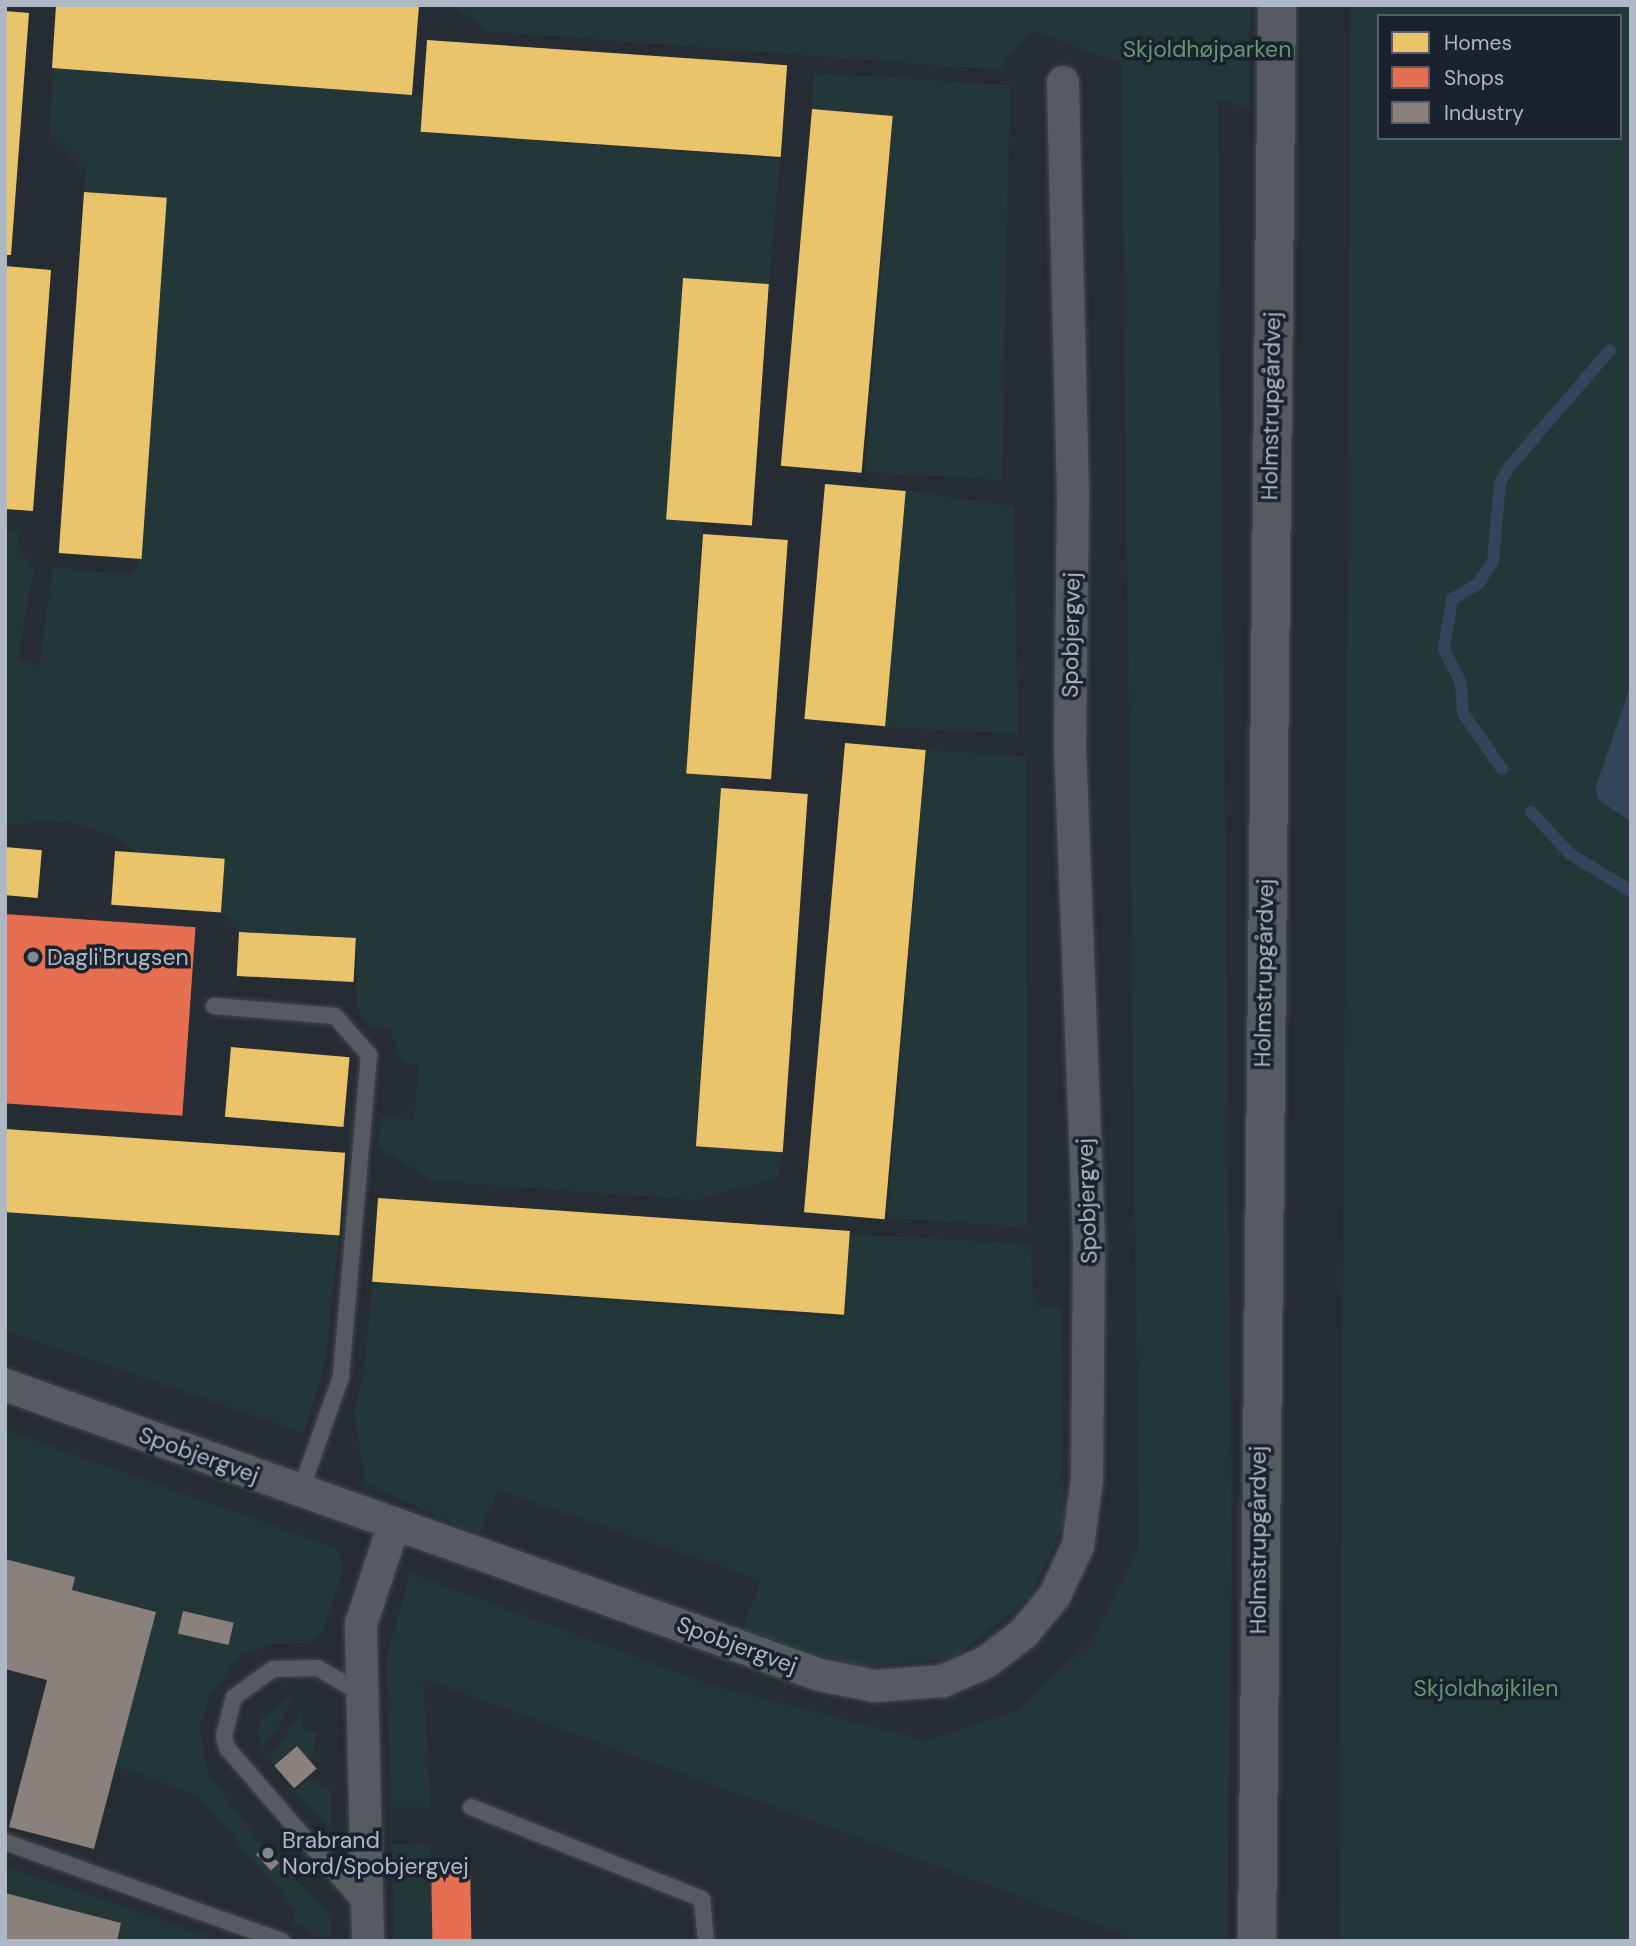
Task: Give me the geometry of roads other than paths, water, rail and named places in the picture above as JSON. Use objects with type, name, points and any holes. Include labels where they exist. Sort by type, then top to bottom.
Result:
[{"type":"street","name":"Holmstrupgårdvej","points":[[1257,1941],[1276,5]]},
{"type":"street","name":"Spobjergvej","points":[[5,1385],[820,1675],[875,1686],[943,1681],[986,1662],[1024,1633],[1055,1595],[1078,1546],[1087,1479],[1089,1240],[1070,746],[1073,495],[1063,82]]},
{"type":"street","points":[[368,1926],[361,1624],[394,1524]]},
{"type":"lane","points":[[214,1006],[335,1016],[369,1055],[341,1377],[300,1492]]},
{"type":"lane","points":[[362,1693],[318,1668],[273,1669],[234,1697],[224,1736],[227,1748],[368,1926]]},
{"type":"lane","points":[[471,1807],[702,1899],[706,1941]]},
{"type":"lane","points":[[5,1842],[282,1941]]},
{"type":"water","points":[[1631,685],[1631,822],[1598,799],[1595,789]]},
{"type":"waterway","points":[[1502,769],[1463,713],[1461,683],[1444,649],[1452,599],[1478,584],[1493,561],[1500,483],[1510,466],[1610,350]]},
{"type":"waterway","points":[[1531,812],[1570,854],[1631,891]]},
{"type":"place","name":"Dagli'Brugsen","points":[[33,957]]},
{"type":"place","name":"Brabrand Nord/Spobjergvej","points":[[268,1853]]},
{"type":"park label","name":"Skjoldhøjparken","points":[[1207,49]]},
{"type":"park label","name":"Skjoldhøjkilen","points":[[1486,1688]]}]
